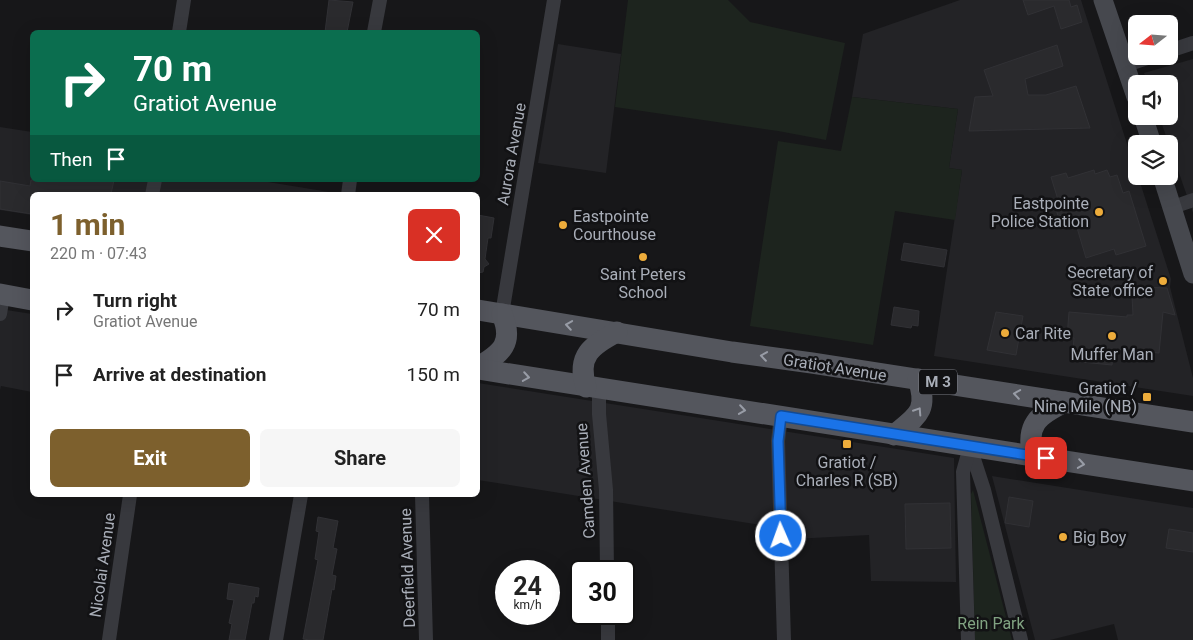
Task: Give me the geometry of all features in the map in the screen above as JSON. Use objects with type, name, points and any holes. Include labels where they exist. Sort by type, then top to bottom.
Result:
[{"type":"main road","points":[[1103,0],[1129,75]]},
{"type":"main road","points":[[1165,185],[1193,274]]},
{"type":"main road","points":[[1,236],[30,241]]},
{"type":"main road","points":[[1,301],[30,300]]},
{"type":"main road","name":"Gratiot Avenue","points":[[480,310],[732,352],[1193,422]]},
{"type":"main road","points":[[480,367],[497,354],[506,343],[508,329],[502,314]]},
{"type":"main road","points":[[593,388],[582,370],[582,363],[596,345],[617,332]]},
{"type":"main road","points":[[480,368],[593,388],[1193,481]]},
{"type":"main road","points":[[894,434],[914,417],[922,406],[923,398],[918,379]]},
{"type":"main road","points":[[1032,456],[1030,440],[1034,424],[1047,411],[1065,402]]},
{"type":"street","points":[[179,30],[184,0]]},
{"type":"street","points":[[374,30],[380,0]]},
{"type":"street","name":"Aurora Avenue","points":[[502,314],[554,0]]},
{"type":"street","points":[[1178,48],[1193,43]]},
{"type":"street","points":[[1172,207],[1193,200]]},
{"type":"street","name":"Camden Avenue","points":[[593,388],[599,414],[606,490],[607,560]]},
{"type":"street","points":[[781,416],[778,441],[784,640]]},
{"type":"street","points":[[968,640],[963,472],[970,446]]},
{"type":"street","points":[[970,446],[984,490],[1021,640]]},
{"type":"street","name":"Nicolai Avenue","points":[[109,640],[130,497]]},
{"type":"street","points":[[276,640],[301,497]]},
{"type":"street","name":"Deerfield Avenue","points":[[422,497],[426,640]]},
{"type":"street","points":[[608,625],[608,640]]},
{"type":"shaded area","points":[[960,0],[1081,0],[1128,147],[1128,185],[1141,185],[1171,279],[1170,287],[1193,378],[1193,396],[934,356],[962,170],[949,168],[958,109],[852,97],[863,34]]},
{"type":"shaded area","points":[[558,44],[621,54],[606,173],[538,163]]},
{"type":"shaded area","points":[[1193,59],[1193,213],[1178,170],[1178,135],[1166,135],[1162,125],[1178,125],[1178,75],[1145,75],[1144,73],[1178,65],[1178,63]]},
{"type":"shaded area","points":[[0,127],[30,132],[30,182],[268,182],[329,192],[30,192],[30,215],[0,210]]},
{"type":"shaded area","points":[[0,309],[30,314],[30,392],[1,386],[0,390]]},
{"type":"shaded area","points":[[480,383],[954,458],[956,582],[871,581],[869,535],[793,539],[792,530],[480,480]]},
{"type":"shaded area","points":[[992,476],[1193,508],[1193,640],[1118,640],[1114,624],[1050,640],[1035,640]]},
{"type":"green space","points":[[628,0],[728,0],[750,22],[845,43],[826,140],[615,107]]},
{"type":"green space","points":[[852,97],[958,109],[949,168],[962,170],[955,220],[895,211],[873,345],[750,326],[778,141],[841,151]]},
{"type":"green space","name":"Rein Park","points":[[973,490],[1012,640],[975,640],[971,494]]},
{"type":"building","points":[[329,0],[353,2],[347,30],[325,30]]},
{"type":"building","points":[[1023,0],[1069,0],[1071,7],[1077,5],[1082,22],[1061,29],[1054,6],[1028,15]]},
{"type":"building","points":[[1057,45],[1063,66],[1025,79],[1028,95],[1046,95],[1076,86],[1090,128],[969,131],[975,97],[993,96],[984,70]]},
{"type":"building","points":[[1094,170],[1095,174],[1107,170],[1110,177],[1117,175],[1123,193],[1129,191],[1146,246],[1116,255],[1114,249],[1086,258],[1075,221],[1066,224],[1063,215],[1058,216],[1055,205],[1059,203],[1051,177],[1066,173],[1068,178]]},
{"type":"building","points":[[0,181],[30,186],[31,182],[114,182],[111,192],[30,192],[30,214],[0,209]]},
{"type":"building","points":[[480,215],[494,218],[491,238],[488,238],[485,259],[489,264],[484,267],[483,272],[480,273]]},
{"type":"building","points":[[904,243],[947,250],[944,267],[901,260]]},
{"type":"building","points":[[1138,287],[1167,288],[1175,315],[1163,312],[1159,353],[1114,349],[1112,365],[1072,361],[1074,338],[1067,338],[1069,312],[1127,317],[1127,315],[1133,315],[1132,296],[1138,296]]},
{"type":"building","points":[[894,307],[919,311],[918,326],[912,325],[911,328],[891,325]]},
{"type":"building","name":"Car Rite","points":[[996,312],[1023,316],[1016,355],[987,350]]},
{"type":"building","points":[[1009,497],[1033,501],[1029,527],[1005,523]]},
{"type":"building","points":[[950,503],[951,548],[906,549],[905,504]]},
{"type":"building","points":[[318,517],[338,521],[333,548],[337,549],[332,575],[336,576],[323,640],[310,640],[303,639],[318,560],[315,559],[319,532],[316,531]]},
{"type":"building","points":[[1169,529],[1193,533],[1193,552],[1166,548]]},
{"type":"building","points":[[229,583],[259,588],[258,597],[255,596],[254,603],[252,603],[245,640],[229,640],[232,624],[229,623],[234,600],[227,599]]},
{"type":"place","name":"Eastpointe Police Station","points":[[1099,212]]},
{"type":"place","name":"Eastpointe Courthouse","points":[[563,225]]},
{"type":"place","name":"Saint Peters School","points":[[643,257]]},
{"type":"place","name":"Secretary of State office","points":[[1163,281]]},
{"type":"place","name":"Car Rite","points":[[1005,333]]},
{"type":"place","name":"Muffer Man","points":[[1112,336]]},
{"type":"place","name":"Gratiot / Nine Mile (NB)","points":[[1147,397]]},
{"type":"place","name":"Gratiot / Charles R (SB)","points":[[847,444]]},
{"type":"place","name":"Big Boy","points":[[1063,537]]},
{"type":"route","points":[[781,536],[778,441],[781,416],[1046,458]]}]
